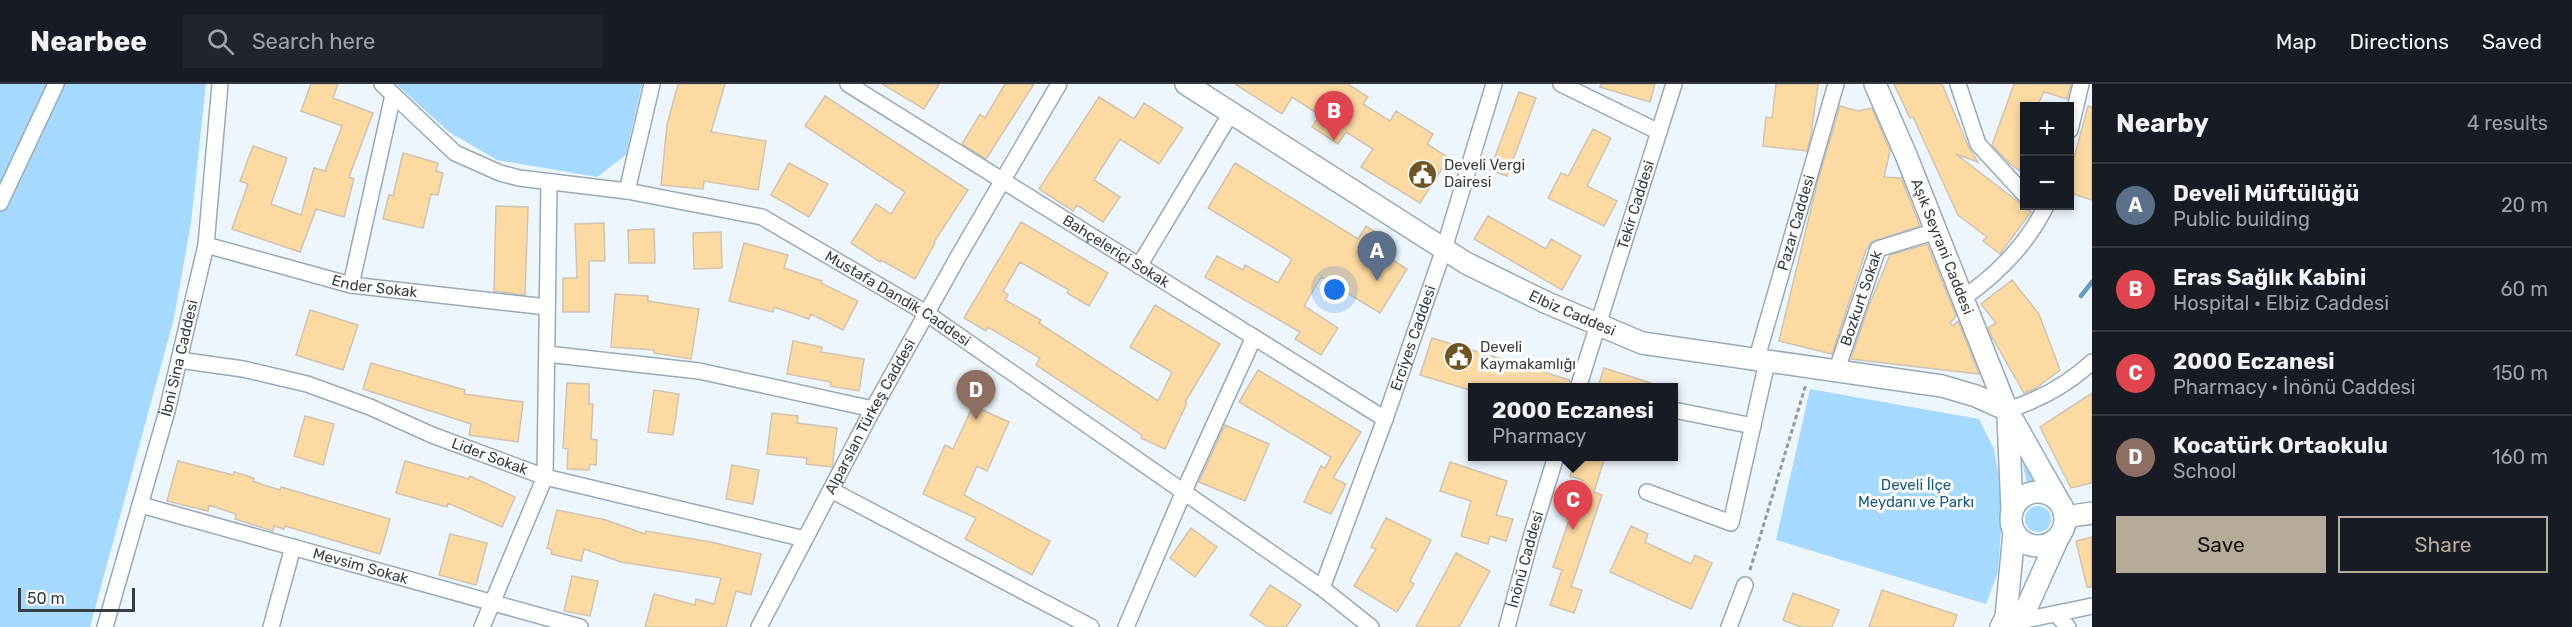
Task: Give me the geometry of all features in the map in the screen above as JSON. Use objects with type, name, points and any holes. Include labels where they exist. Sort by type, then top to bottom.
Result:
[{"type":"main road","name":"Elbiz Caddesi","points":[[1186,84],[1444,249],[1505,283],[1642,344],[1942,387],[1976,396],[2007,410]]},
{"type":"main road","name":"Aşık Seyrani Caddesi","points":[[1875,84],[1906,155],[2007,410]]},
{"type":"main road","points":[[2007,410],[2078,510]]},
{"type":"main road","points":[[2007,410],[2011,519],[2014,532],[2006,617],[2013,625],[2064,526],[2078,510]]},
{"type":"main road","points":[[2012,510],[2020,499],[2032,493],[2046,493],[2078,510]]},
{"type":"main road","points":[[2014,532],[2032,546],[2046,545],[2058,538]]},
{"type":"street","points":[[0,203],[56,84]]},
{"type":"street","name":"İbni Sina Caddesi","points":[[105,627],[141,505],[206,244],[220,84]]},
{"type":"street","points":[[627,191],[652,84]]},
{"type":"street","name":"Bahçeleriçi Sokak","points":[[848,84],[1385,419]]},
{"type":"street","name":"Alparslan Türkeş Caddesi","points":[[759,627],[873,409],[1059,84]]},
{"type":"street","name":"Erciyes Caddesi","points":[[1322,588],[1385,419],[1444,249],[1494,84]]},
{"type":"street","points":[[1561,84],[1659,132]]},
{"type":"street","name":"Tekir Caddesi","points":[[1598,325],[1674,84]]},
{"type":"street","name":"Pazar Caddesi","points":[[1647,492],[1731,523],[1753,426],[1762,362],[1836,84]]},
{"type":"street","points":[[1958,84],[1978,144],[2020,189]]},
{"type":"street","points":[[2074,113],[2081,84]]},
{"type":"street","points":[[351,285],[388,89]]},
{"type":"street","name":"Mustafa Dandik Caddesi","points":[[388,89],[455,153],[500,173],[519,178],[627,191],[762,217],[926,314],[1322,588],[1371,627]]},
{"type":"street","points":[[1139,266],[1231,113]]},
{"type":"street","points":[[482,627],[545,477],[549,182]]},
{"type":"street","points":[[1963,298],[2007,261],[2040,210]]},
{"type":"street","name":"Bozkurt Sokak","points":[[1836,372],[1878,249],[1936,231]]},
{"type":"street","name":"Ender Sokak","points":[[206,244],[351,285],[547,307]]},
{"type":"street","points":[[1579,383],[1598,325]]},
{"type":"street","points":[[1126,627],[1184,491],[1254,337]]},
{"type":"street","points":[[547,354],[699,371],[873,409]]},
{"type":"street","name":"Lider Sokak","points":[[178,360],[243,369],[307,384],[370,407],[432,435],[545,477],[805,538]]},
{"type":"street","points":[[2007,410],[2046,396],[2063,386],[2092,362]]},
{"type":"street","points":[[1678,411],[1753,426]]},
{"type":"street","name":"İnönü Caddesi","points":[[1507,627],[1554,461]]},
{"type":"street","points":[[831,490],[1091,627]]},
{"type":"street","name":"Mevsim Sokak","points":[[141,505],[580,627]]},
{"type":"street","points":[[271,627],[293,547]]},
{"type":"street","points":[[1729,627],[1745,585]]},
{"type":"street","points":[[2013,625],[2092,606]]},
{"type":"street","points":[[2056,614],[2068,627]]},
{"type":"path","points":[[1745,585],[1811,368]]},
{"type":"green space","points":[[0,84],[206,84],[191,223],[174,318],[90,627],[0,627]]},
{"type":"green space","points":[[396,84],[642,84],[626,155],[597,177],[497,160],[449,132]]},
{"type":"green space","name":"Develi İlçe Meydanı ve Parkı","points":[[1810,389],[1979,419],[1994,449],[2000,484],[2001,530],[1998,572],[1986,604],[1776,540]]},
{"type":"green space","points":[[2020,450],[2050,502],[2031,504]]},
{"type":"green space","points":[[2038,506],[2047,510],[2051,519],[2047,528],[2038,532],[2029,528],[2025,519],[2029,510]]},
{"type":"building","points":[[311,84],[338,84],[333,98],[373,113],[349,177],[354,179],[344,217],[316,209],[300,252],[232,229],[248,184],[240,181],[253,146],[287,158],[271,204],[301,215],[314,168],[325,171],[342,126],[301,111]]},
{"type":"building","points":[[678,84],[725,84],[711,132],[766,141],[758,190],[704,181],[703,189],[661,185],[667,125]]},
{"type":"building","points":[[882,84],[939,84],[924,109]]},
{"type":"building","points":[[1005,84],[1034,84],[986,159],[962,144],[980,114],[985,118]]},
{"type":"building","points":[[1235,84],[1348,84],[1368,97],[1363,104],[1390,121],[1396,111],[1433,134],[1427,144],[1449,158],[1420,203],[1361,167],[1373,149],[1346,132],[1338,144],[1312,127],[1320,115],[1292,97],[1282,114]]},
{"type":"building","points":[[1601,84],[1655,84],[1650,102],[1600,87]]},
{"type":"building","points":[[1776,84],[1818,84],[1807,151],[1763,146],[1766,117],[1772,118]]},
{"type":"building","points":[[1894,84],[1942,84],[1969,148],[1978,162],[1956,154],[2020,203],[2020,210],[2031,212],[2000,254],[1983,241],[1987,237],[1958,215],[1913,117],[1910,118]]},
{"type":"building","points":[[2014,84],[2071,84],[2067,99],[2044,92],[2039,102],[2020,102],[2020,171],[2010,164],[1992,145]]},
{"type":"building","points":[[1519,92],[1536,98],[1507,176],[1490,170]]},
{"type":"building","points":[[825,96],[968,190],[934,242],[915,279],[881,260],[880,262],[851,243],[876,204],[891,214],[905,192],[805,126]]},
{"type":"building","points":[[1099,97],[1134,119],[1144,103],[1183,128],[1159,164],[1120,139],[1094,180],[1120,197],[1103,222],[1077,205],[1073,211],[1039,189]]},
{"type":"building","points":[[1840,106],[1858,111],[1872,108],[1890,151],[1884,177],[1901,178],[1920,226],[1871,242],[1866,250],[1832,354],[1779,341],[1818,180]]},
{"type":"building","points":[[2088,106],[2092,107],[2092,200],[2074,194],[2074,158]]},
{"type":"building","points":[[1593,129],[1611,138],[1587,186],[1617,201],[1604,226],[1548,198],[1561,173],[1568,176]]},
{"type":"building","points":[[403,153],[438,163],[436,171],[443,173],[438,195],[431,194],[423,228],[383,219],[389,195],[393,196]]},
{"type":"building","points":[[789,163],[828,184],[809,217],[771,195]]},
{"type":"building","points":[[1235,163],[1358,239],[1366,226],[1382,236],[1374,248],[1407,269],[1380,313],[1321,277],[1304,306],[1338,328],[1321,355],[1295,339],[1300,332],[1205,277],[1217,256],[1243,270],[1245,265],[1278,283],[1292,259],[1208,208]]},
{"type":"building","points":[[496,206],[528,207],[525,295],[494,291]]},
{"type":"building","points":[[1488,216],[1546,249],[1551,239],[1581,256],[1562,290],[1474,239]]},
{"type":"building","points":[[1021,222],[1108,273],[1089,306],[1067,293],[1069,290],[1020,262],[1003,291],[1008,295],[1005,300],[1041,320],[1039,323],[1158,401],[1172,372],[1130,347],[1155,305],[1220,344],[1185,402],[1187,403],[1165,449],[1141,438],[1142,435],[1036,365],[1040,358],[988,327],[986,331],[964,318]]},
{"type":"building","points":[[604,223],[605,261],[589,261],[589,312],[563,312],[563,278],[577,278],[575,224]]},
{"type":"building","points":[[654,229],[655,263],[629,263],[628,230]]},
{"type":"building","points":[[721,232],[722,268],[694,269],[693,233]]},
{"type":"building","points":[[744,243],[788,255],[784,268],[822,281],[821,283],[858,301],[843,330],[811,314],[809,319],[774,307],[773,312],[729,301]]},
{"type":"building","points":[[1927,244],[1956,316],[1950,323],[1953,326],[1958,321],[1979,374],[1851,359],[1868,308],[1890,255]]},
{"type":"building","points":[[2012,280],[2039,314],[2060,370],[2036,388],[2024,393],[1988,328],[1996,323],[1981,304]]},
{"type":"building","points":[[615,294],[648,296],[648,301],[699,309],[691,359],[654,353],[654,350],[611,347]]},
{"type":"building","points":[[310,310],[358,325],[343,370],[296,355]]},
{"type":"building","name":"Develi Kaymakamlığı","points":[[1432,338],[1570,380],[1570,383],[1468,383],[1468,389],[1420,375]]},
{"type":"building","points":[[793,341],[822,347],[821,352],[864,359],[859,391],[830,386],[831,382],[787,374]]},
{"type":"building","points":[[371,363],[465,390],[464,394],[523,402],[518,442],[469,435],[471,424],[363,389]]},
{"type":"building","points":[[1604,368],[1651,383],[1599,383]]},
{"type":"building","points":[[1258,370],[1361,432],[1333,478],[1346,484],[1331,514],[1304,502],[1321,466],[1325,468],[1331,457],[1239,402]]},
{"type":"building","points":[[567,383],[589,384],[589,404],[593,404],[591,439],[597,440],[596,465],[590,464],[589,470],[567,469],[568,449],[563,448]]},
{"type":"building","points":[[654,390],[679,394],[673,435],[648,432]]},
{"type":"building","points":[[2092,393],[2092,483],[2071,488],[2040,427]]},
{"type":"building","points":[[973,406],[1009,422],[987,471],[977,466],[964,495],[1050,541],[1032,575],[965,539],[976,518],[923,494],[945,445],[953,449]]},
{"type":"building","points":[[772,413],[798,416],[797,423],[837,428],[832,467],[806,464],[807,458],[767,454]]},
{"type":"building","points":[[305,416],[334,424],[323,465],[294,456]]},
{"type":"building","points":[[1225,425],[1269,444],[1245,501],[1199,482]]},
{"type":"building","points":[[178,461],[233,475],[234,472],[280,490],[281,487],[390,519],[380,554],[285,526],[284,529],[274,526],[273,531],[235,519],[236,514],[209,505],[208,511],[167,501]]},
{"type":"building","points":[[405,461],[469,479],[470,476],[515,497],[502,527],[448,503],[447,507],[396,493]]},
{"type":"building","points":[[1574,461],[1603,461],[1594,492],[1602,495],[1571,587],[1582,590],[1574,613],[1550,605],[1562,570],[1553,567],[1583,480],[1570,476]]},
{"type":"building","points":[[1450,462],[1507,481],[1496,515],[1513,519],[1506,541],[1490,536],[1488,544],[1461,536],[1471,501],[1440,491]]},
{"type":"building","points":[[732,465],[759,470],[753,504],[726,499]]},
{"type":"building","points":[[557,510],[606,520],[645,534],[646,531],[711,542],[761,554],[751,595],[736,591],[726,627],[645,627],[654,594],[695,605],[696,599],[714,604],[721,578],[621,562],[584,549],[581,561],[551,554],[552,550],[547,548]]},
{"type":"building","points":[[1386,518],[1431,540],[1410,581],[1414,584],[1397,612],[1354,586],[1376,549],[1371,547]]},
{"type":"building","points":[[1631,526],[1648,534],[1645,542],[1691,564],[1695,555],[1712,563],[1691,609],[1610,572]]},
{"type":"building","points":[[1191,528],[1217,547],[1195,577],[1170,558]]},
{"type":"building","points":[[450,534],[487,543],[476,585],[439,575]]},
{"type":"building","points":[[2092,537],[2092,587],[2087,587],[2076,541]]},
{"type":"building","points":[[1456,553],[1490,571],[1459,627],[1416,627]]},
{"type":"building","points":[[572,576],[598,581],[590,616],[564,611]]},
{"type":"building","points":[[1270,585],[1301,605],[1286,627],[1268,627],[1250,615]]},
{"type":"building","points":[[1882,590],[1957,615],[1953,627],[1869,627]]},
{"type":"building","points":[[1793,593],[1839,610],[1832,627],[1801,627],[1783,620]]},
{"type":"waterway","points":[[2081,296],[2092,282]]},
{"type":"place","name":"Eras Sağlık Kabini","points":[[1334,141]]},
{"type":"place","name":"Develi Vergi Dairesi","points":[[1423,174]]},
{"type":"place","name":"Develi Müftülüğü","points":[[1377,281]]},
{"type":"place","name":"Develi Kaymakamlığı","points":[[1459,356]]},
{"type":"place","name":"Kocatürk Ortaokulu","points":[[976,420]]},
{"type":"place","name":"2000 Eczanesi","points":[[1573,530]]}]
